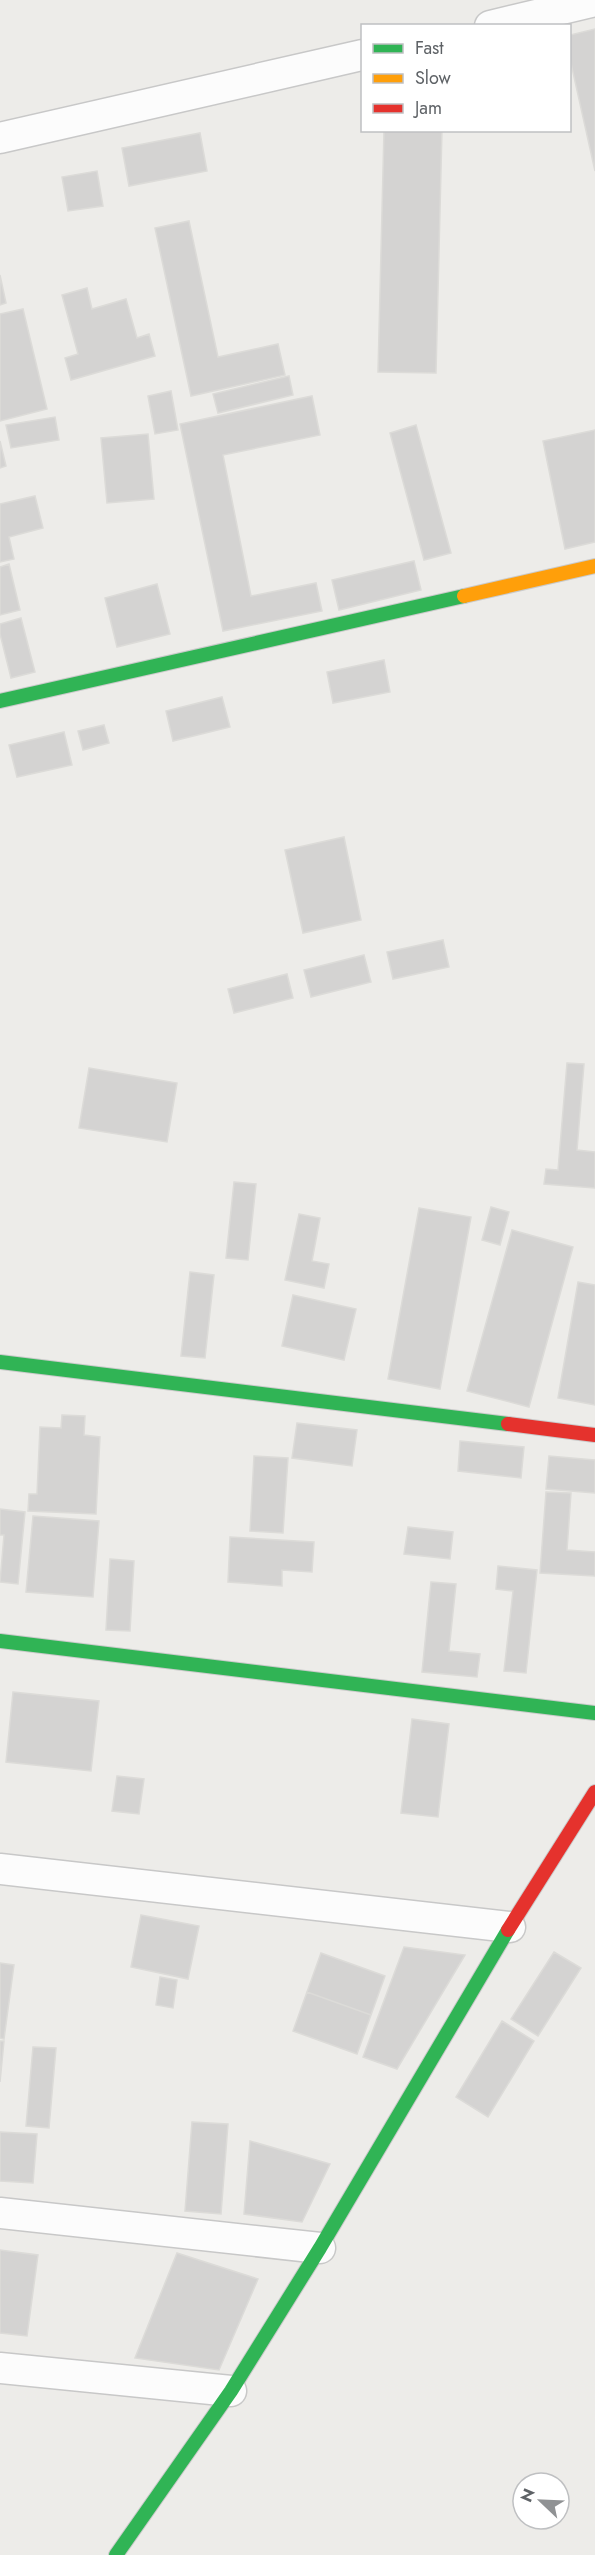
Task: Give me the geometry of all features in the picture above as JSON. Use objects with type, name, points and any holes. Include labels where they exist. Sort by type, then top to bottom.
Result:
[{"type":"street","points":[[499,24],[595,2]]},
{"type":"street","points":[[0,138],[361,55]]},
{"type":"street","points":[[0,702],[595,566]]},
{"type":"street","points":[[0,1362],[595,1435]]},
{"type":"street","points":[[0,1641],[595,1713]]},
{"type":"street","points":[[116,2555],[231,2391],[320,2248],[510,1927],[595,1792]]},
{"type":"street","points":[[0,1869],[510,1927]]},
{"type":"street","points":[[0,2213],[320,2248]]},
{"type":"street","points":[[0,2368],[231,2391]]},
{"type":"building","points":[[595,29],[595,171],[571,63],[571,35]]},
{"type":"building","points":[[384,132],[442,132],[436,373],[378,372]]},
{"type":"building","points":[[200,133],[207,171],[129,186],[122,148]]},
{"type":"building","points":[[97,171],[103,206],[68,211],[62,177]]},
{"type":"building","points":[[189,221],[218,357],[278,344],[285,375],[191,396],[155,228]]},
{"type":"building","points":[[0,275],[6,303],[0,305]]},
{"type":"building","points":[[87,288],[92,309],[126,299],[137,338],[149,334],[155,356],[71,380],[65,358],[78,354],[62,295]]},
{"type":"building","points":[[23,309],[47,409],[0,421],[0,314]]},
{"type":"building","points":[[289,376],[293,395],[218,413],[213,394]]},
{"type":"building","points":[[171,391],[178,430],[155,434],[148,396]]},
{"type":"building","points":[[312,396],[320,435],[223,455],[251,596],[316,583],[322,611],[223,631],[180,424]]},
{"type":"building","points":[[55,417],[59,440],[11,448],[6,425]]},
{"type":"building","points":[[416,425],[451,553],[424,560],[390,433]]},
{"type":"building","points":[[595,430],[595,542],[565,549],[543,441]]},
{"type":"building","points":[[148,434],[154,499],[107,503],[101,438]]},
{"type":"building","points":[[0,441],[6,466],[0,468]]},
{"type":"building","points":[[35,496],[43,528],[9,537],[14,559],[0,562],[0,504]]},
{"type":"building","points":[[414,561],[421,590],[339,610],[332,580]]},
{"type":"building","points":[[9,564],[20,610],[0,615],[0,567]]},
{"type":"building","points":[[157,584],[170,634],[117,647],[105,598]]},
{"type":"building","points":[[21,618],[35,672],[11,678],[0,634],[0,624]]},
{"type":"building","points":[[384,660],[390,692],[333,703],[327,672]]},
{"type":"building","points":[[222,697],[230,727],[173,741],[166,711]]},
{"type":"building","points":[[104,725],[109,743],[83,750],[78,731]]},
{"type":"building","points":[[64,732],[72,765],[17,777],[9,745]]},
{"type":"building","points":[[344,837],[361,920],[303,933],[285,850]]},
{"type":"building","points":[[443,940],[449,967],[393,979],[387,952]]},
{"type":"building","points":[[364,955],[371,982],[311,997],[304,970]]},
{"type":"building","points":[[287,974],[293,998],[234,1013],[228,989]]},
{"type":"building","points":[[567,1063],[584,1064],[577,1150],[595,1152],[595,1188],[544,1184],[546,1169],[558,1170]]},
{"type":"building","points":[[89,1068],[177,1083],[167,1142],[79,1128]]},
{"type":"building","points":[[234,1182],[256,1184],[248,1260],[226,1258]]},
{"type":"building","points":[[491,1207],[509,1212],[500,1245],[482,1240]]},
{"type":"building","points":[[419,1208],[471,1217],[440,1389],[388,1379]]},
{"type":"building","points":[[299,1214],[320,1218],[312,1261],[329,1264],[324,1288],[285,1280]]},
{"type":"building","points":[[512,1230],[573,1247],[529,1407],[467,1391]]},
{"type":"building","points":[[190,1272],[214,1275],[205,1358],[181,1356]]},
{"type":"building","points":[[578,1282],[595,1285],[595,1405],[558,1398]]},
{"type":"building","points":[[293,1295],[356,1309],[344,1360],[282,1346]]},
{"type":"building","points":[[62,1415],[85,1416],[84,1435],[100,1437],[96,1514],[28,1511],[29,1494],[37,1494],[40,1427],[61,1428]]},
{"type":"building","points":[[297,1423],[357,1430],[352,1466],[292,1458]]},
{"type":"building","points":[[460,1441],[524,1447],[521,1478],[458,1471]]},
{"type":"building","points":[[254,1456],[288,1458],[283,1533],[250,1531]]},
{"type":"building","points":[[549,1456],[595,1460],[595,1493],[546,1489]]},
{"type":"building","points":[[546,1492],[571,1493],[567,1550],[595,1552],[595,1576],[540,1573]]},
{"type":"building","points":[[0,1509],[25,1512],[18,1584],[0,1582],[4,1535],[0,1535]]},
{"type":"building","points":[[33,1516],[99,1521],[93,1597],[26,1592]]},
{"type":"building","points":[[408,1527],[453,1532],[450,1559],[404,1554]]},
{"type":"building","points":[[230,1537],[314,1542],[312,1572],[282,1570],[282,1586],[228,1582]]},
{"type":"building","points":[[110,1559],[134,1561],[130,1631],[106,1630]]},
{"type":"building","points":[[498,1566],[537,1570],[526,1673],[504,1671],[513,1591],[496,1589]]},
{"type":"building","points":[[431,1582],[456,1584],[449,1651],[480,1654],[477,1677],[422,1672]]},
{"type":"building","points":[[13,1692],[99,1701],[91,1771],[6,1762]]},
{"type":"building","points":[[412,1719],[449,1724],[438,1817],[401,1813]]},
{"type":"building","points":[[117,1776],[144,1779],[139,1814],[112,1811]]},
{"type":"building","points":[[141,1915],[199,1926],[188,1979],[131,1967]]},
{"type":"building","points":[[404,1947],[465,1955],[397,2069],[363,2057]]},
{"type":"building","points":[[554,1952],[581,1968],[538,2036],[511,2019]]},
{"type":"building","points":[[321,1953],[385,1976],[371,2015],[307,1992]]},
{"type":"building","points":[[0,1963],[14,1965],[4,2039],[0,2038]]},
{"type":"building","points":[[160,1977],[177,1980],[173,2008],[156,2005]]},
{"type":"building","points":[[307,1992],[371,2015],[357,2054],[293,2031]]},
{"type":"building","points":[[502,2021],[534,2041],[488,2117],[456,2097]]},
{"type":"building","points":[[0,2041],[4,2041],[0,2082]]},
{"type":"building","points":[[33,2047],[56,2048],[49,2128],[26,2126]]},
{"type":"building","points":[[192,2122],[228,2124],[221,2214],[185,2211]]},
{"type":"building","points":[[0,2132],[37,2134],[33,2183],[0,2181]]},
{"type":"building","points":[[250,2141],[330,2164],[302,2222],[244,2214]]},
{"type":"building","points":[[0,2250],[38,2255],[27,2336],[0,2333]]},
{"type":"building","points":[[177,2253],[258,2279],[219,2370],[135,2358]]},
{"type":"traffic: fast","points":[[0,701],[464,596]]},
{"type":"traffic: fast","points":[[0,1362],[508,1424]]},
{"type":"traffic: fast","points":[[0,1641],[595,1713]]},
{"type":"traffic: fast","points":[[116,2555],[231,2391],[320,2248],[508,1930]]},
{"type":"traffic: slow","points":[[464,596],[595,566]]},
{"type":"traffic: jam","points":[[508,1424],[595,1435]]},
{"type":"traffic: jam","points":[[508,1930],[595,1792]]}]
